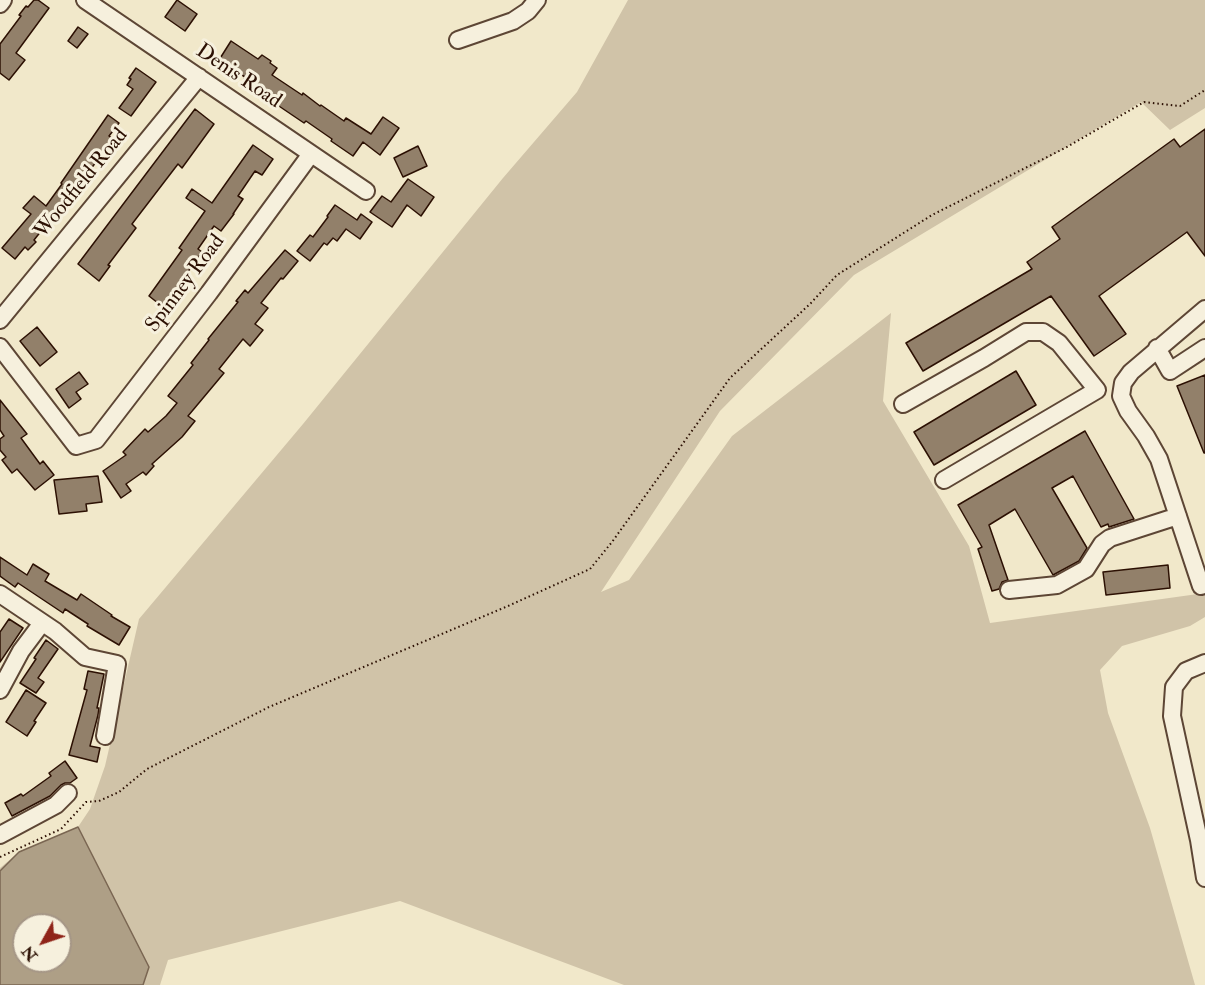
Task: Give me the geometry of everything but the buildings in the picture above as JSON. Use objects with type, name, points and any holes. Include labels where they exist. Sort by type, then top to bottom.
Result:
[{"type":"street","points":[[0,4],[3,0]]},
{"type":"street","name":"Denis Road","points":[[86,0],[366,191]]},
{"type":"street","points":[[458,40],[513,21],[528,11],[537,0]]},
{"type":"street","name":"Woodfield Road","points":[[0,320],[198,77]]},
{"type":"street","name":"Spinney Road","points":[[0,347],[76,446],[96,440],[209,293],[311,154]]},
{"type":"street","points":[[1201,586],[1160,459],[1128,411],[1121,396],[1122,383],[1131,372],[1205,309]]},
{"type":"street","points":[[903,404],[1026,332],[1043,332],[1059,343],[1096,390],[1121,396]]},
{"type":"street","points":[[1157,348],[1170,371],[1205,348]]},
{"type":"street","points":[[944,480],[1096,390]]},
{"type":"street","points":[[1009,590],[1057,585],[1086,569],[1102,544],[1110,538],[1178,516]]},
{"type":"street","points":[[0,594],[55,631],[85,657],[117,664],[105,736]]},
{"type":"street","points":[[0,690],[21,651],[42,623]]},
{"type":"street","points":[[1205,663],[1186,671],[1174,687],[1172,716],[1205,878]]},
{"type":"street","points":[[2,828],[56,805],[68,793]]},
{"type":"path","points":[[0,857],[60,829],[86,802],[99,801],[119,792],[147,769],[269,707],[590,569],[730,378],[810,304],[837,275],[932,215],[1067,147],[1144,102],[1180,106],[1205,90]]},
{"type":"shaded area","points":[[628,0],[1205,0],[1205,108],[1170,130],[1141,102],[854,275],[720,411],[601,592],[629,580],[732,436],[891,313],[883,401],[969,546],[990,623],[1205,593],[1205,617],[1190,626],[1122,646],[1100,670],[1108,713],[1150,828],[1195,985],[624,985],[400,901],[168,960],[160,985],[0,985],[0,868],[19,852],[78,827],[90,809],[105,766],[139,619],[303,424],[503,178],[577,92]]},
{"type":"shaded area","points":[[78,827],[149,967],[143,985],[0,985],[0,871],[19,852]]}]
